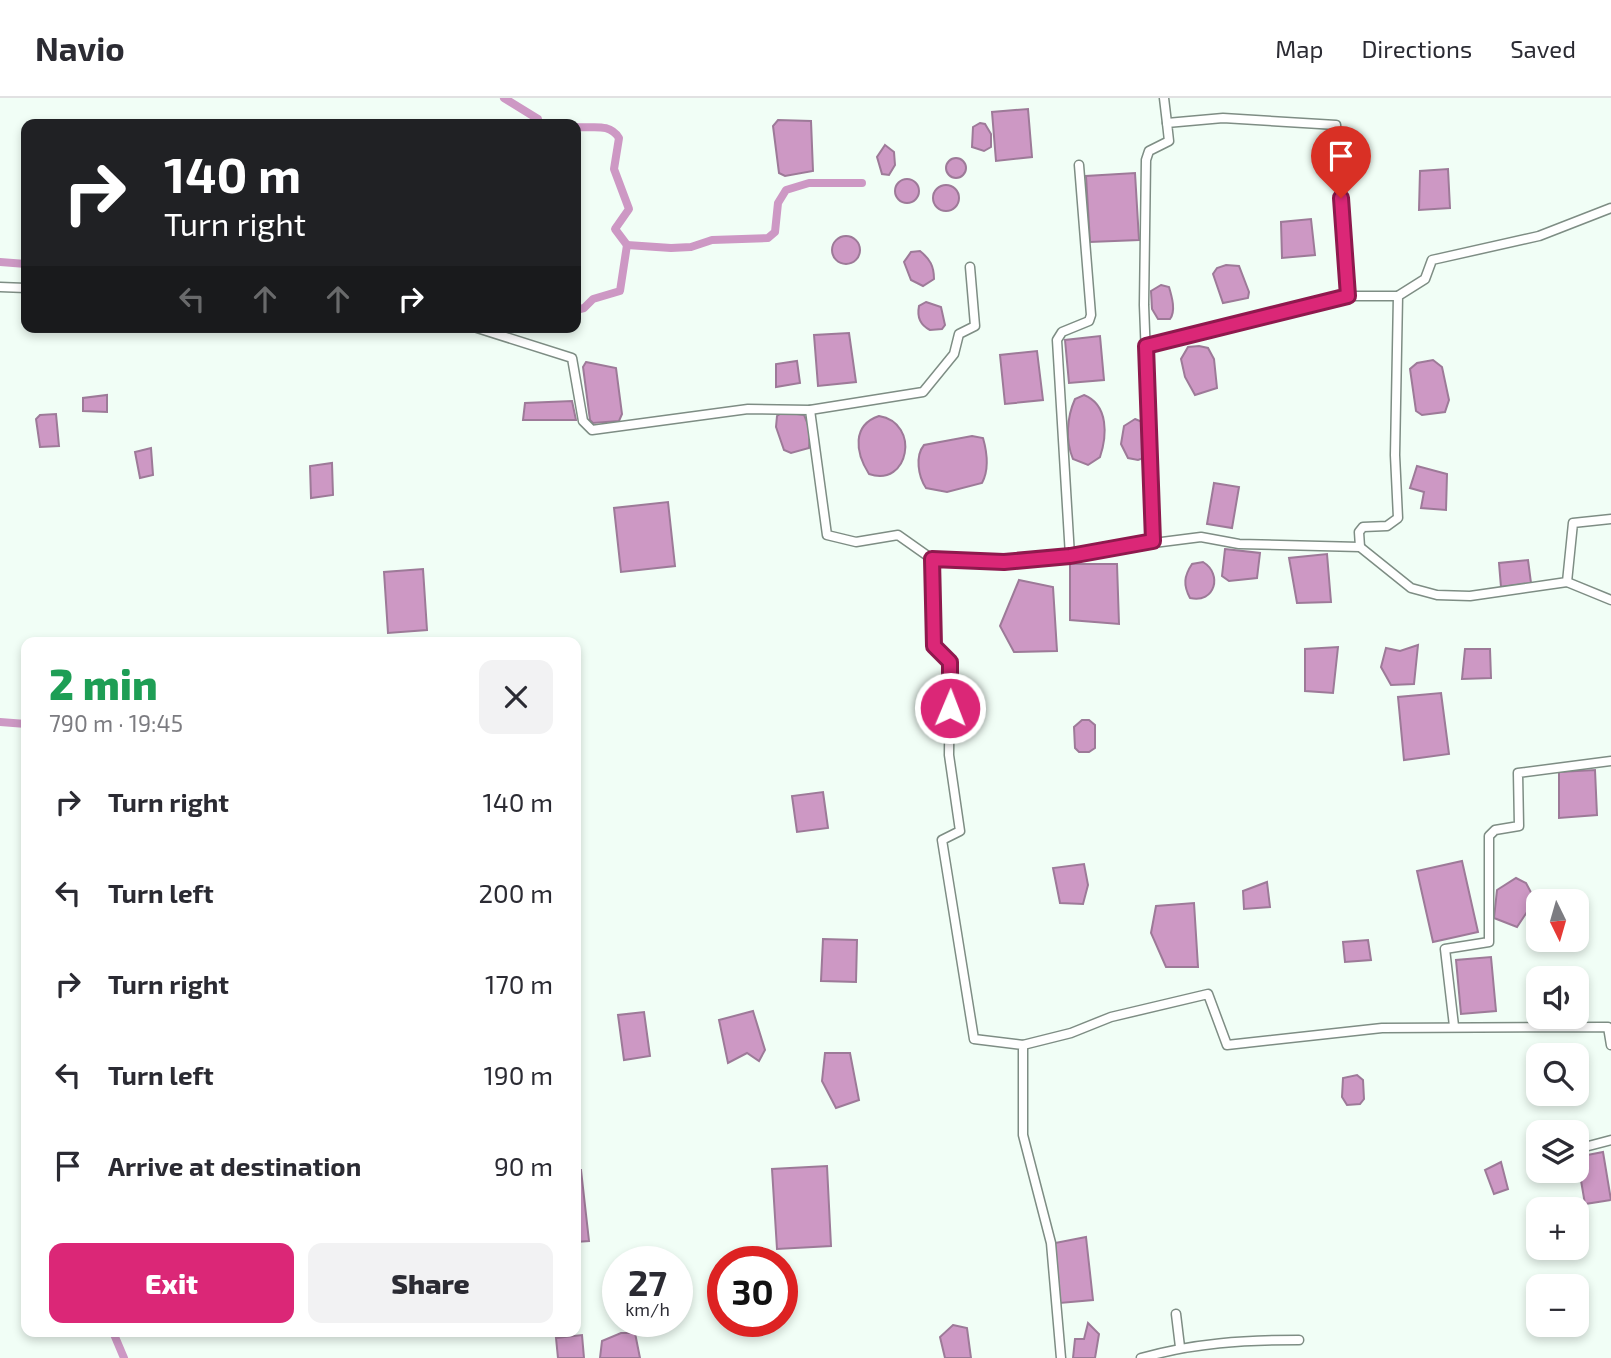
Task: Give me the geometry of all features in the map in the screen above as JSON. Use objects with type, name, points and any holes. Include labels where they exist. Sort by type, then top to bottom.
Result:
[{"type":"street","points":[[1153,541],[1146,346],[1147,155],[1169,141],[1164,98]]},
{"type":"street","points":[[1167,123],[1223,118],[1336,125],[1348,296]]},
{"type":"street","points":[[1070,556],[1057,340],[1062,332],[1089,321],[1091,315],[1079,165]]},
{"type":"street","points":[[1146,346],[1348,296],[1398,296],[1425,279],[1432,260],[1539,236],[1611,208]]},
{"type":"street","points":[[493,333],[572,358],[583,421],[592,430],[748,409],[810,410],[923,392],[954,354],[959,334],[975,326],[970,267]]},
{"type":"street","points":[[0,287],[21,288]]},
{"type":"street","points":[[1360,547],[1359,532],[1363,527],[1387,526],[1398,517],[1395,455],[1398,296]]},
{"type":"street","points":[[810,410],[827,535],[856,542],[898,535],[932,559],[1004,562],[1070,556],[1153,541],[1201,537],[1240,544],[1360,547],[1411,588],[1437,595],[1470,596],[1567,582],[1611,600]]},
{"type":"street","points":[[1567,582],[1573,523],[1611,519]]},
{"type":"street","points":[[932,559],[934,646],[950,662],[949,755],[960,831],[942,840],[974,1039],[1023,1045],[1071,1033],[1111,1017],[1208,994],[1227,1045],[1382,1028],[1454,1026],[1608,1027],[1611,1045]]},
{"type":"street","points":[[1454,1026],[1445,949],[1489,942],[1489,836],[1495,830],[1519,826],[1518,774],[1611,761]]},
{"type":"street","points":[[1023,1045],[1023,1135],[1051,1242],[1060,1358]]},
{"type":"street","points":[[1589,1146],[1611,1140]]},
{"type":"street","points":[[1176,1314],[1180,1347]]},
{"type":"street","points":[[1141,1358],[1180,1347],[1238,1340],[1299,1340]]},
{"type":"shaded area","points":[[1028,109],[1032,157],[996,161],[992,112]]},
{"type":"shaded area","points":[[778,120],[811,121],[813,171],[785,176],[779,173],[773,126]]},
{"type":"shaded area","points":[[980,123],[985,124],[991,134],[991,147],[984,151],[972,147],[973,127]]},
{"type":"shaded area","points":[[885,145],[894,152],[895,165],[889,175],[882,174],[877,157]]},
{"type":"shaded area","points":[[956,158],[963,161],[966,168],[963,175],[956,178],[949,175],[946,168],[949,161]]},
{"type":"shaded area","points":[[1448,169],[1450,208],[1419,210],[1420,171]]},
{"type":"shaded area","points":[[1135,173],[1139,240],[1090,242],[1086,176]]},
{"type":"shaded area","points":[[907,179],[916,182],[919,191],[916,200],[907,203],[898,200],[895,191],[898,182]]},
{"type":"shaded area","points":[[946,185],[955,189],[959,198],[955,207],[946,211],[937,207],[933,198],[937,189]]},
{"type":"shaded area","points":[[1311,219],[1315,255],[1282,258],[1281,222]]},
{"type":"shaded area","points":[[846,236],[856,240],[860,250],[856,260],[846,264],[836,260],[832,250],[836,240]]},
{"type":"shaded area","points":[[920,251],[931,263],[934,274],[934,279],[923,286],[911,280],[904,262],[911,252]]},
{"type":"shaded area","points":[[1226,265],[1239,266],[1249,292],[1248,298],[1223,303],[1213,274],[1217,268]]},
{"type":"shaded area","points":[[1161,285],[1169,287],[1173,308],[1170,319],[1158,319],[1152,309],[1151,291]]},
{"type":"shaded area","points":[[926,302],[941,307],[945,325],[942,329],[930,330],[922,323],[919,306]]},
{"type":"shaded area","points":[[849,333],[856,382],[818,386],[814,335]]},
{"type":"shaded area","points":[[1100,336],[1104,380],[1069,383],[1065,340]]},
{"type":"shaded area","points":[[1188,347],[1208,348],[1214,359],[1217,388],[1195,395],[1185,377],[1181,359]]},
{"type":"shaded area","points":[[1037,351],[1043,400],[1005,404],[1000,355]]},
{"type":"shaded area","points":[[1433,360],[1442,367],[1449,400],[1445,412],[1422,415],[1416,411],[1410,369],[1417,363]]},
{"type":"shaded area","points":[[797,361],[800,383],[776,387],[776,364]]},
{"type":"shaded area","points":[[586,362],[616,368],[622,414],[619,421],[593,423],[590,420],[583,367]]},
{"type":"shaded area","points":[[107,395],[107,412],[83,411],[83,398]]},
{"type":"shaded area","points":[[1084,395],[1098,406],[1105,431],[1100,457],[1088,465],[1073,459],[1068,436],[1072,406],[1075,399]]},
{"type":"shaded area","points":[[572,401],[576,420],[523,420],[525,403]]},
{"type":"shaded area","points":[[783,412],[804,415],[810,430],[809,448],[791,453],[784,450],[776,427],[777,416]]},
{"type":"shaded area","points":[[56,414],[59,446],[40,447],[36,419],[40,415]]},
{"type":"shaded area","points":[[879,416],[892,421],[901,430],[905,441],[901,464],[893,472],[883,476],[869,474],[859,448],[860,433],[864,426]]},
{"type":"shaded area","points":[[1135,419],[1147,424],[1146,457],[1138,460],[1128,458],[1121,444],[1124,426]]},
{"type":"shaded area","points":[[972,436],[983,438],[986,467],[982,483],[947,492],[926,488],[919,466],[919,455],[924,445]]},
{"type":"shaded area","points":[[151,448],[153,475],[140,478],[135,452]]},
{"type":"shaded area","points":[[332,463],[333,495],[311,498],[310,466]]},
{"type":"shaded area","points":[[1417,466],[1447,474],[1446,510],[1421,508],[1424,492],[1410,488]]},
{"type":"shaded area","points":[[1214,483],[1239,487],[1232,528],[1207,524]]},
{"type":"shaded area","points":[[668,502],[675,566],[621,572],[614,508]]},
{"type":"shaded area","points":[[1225,549],[1260,553],[1257,578],[1229,581],[1222,576]]},
{"type":"shaded area","points":[[1327,554],[1331,602],[1297,603],[1289,558]]},
{"type":"shaded area","points":[[1528,560],[1531,583],[1501,587],[1499,563]]},
{"type":"shaded area","points":[[1203,562],[1213,574],[1213,587],[1205,597],[1190,598],[1185,585],[1187,573],[1192,564]]},
{"type":"shaded area","points":[[1070,564],[1117,564],[1119,624],[1070,620]]},
{"type":"shaded area","points":[[423,569],[427,630],[388,633],[384,572]]},
{"type":"shaded area","points":[[1019,580],[1053,587],[1057,651],[1014,652],[1000,626]]},
{"type":"shaded area","points":[[1418,645],[1414,684],[1391,685],[1381,667],[1386,648],[1400,651]]},
{"type":"shaded area","points":[[1338,647],[1333,693],[1305,691],[1305,649]]},
{"type":"shaded area","points":[[1465,649],[1490,649],[1491,678],[1462,679]]},
{"type":"shaded area","points":[[1441,693],[1449,754],[1404,760],[1398,697]]},
{"type":"shaded area","points":[[1082,720],[1089,720],[1095,725],[1095,748],[1089,752],[1079,752],[1075,748],[1074,727]]},
{"type":"shaded area","points":[[1595,770],[1597,815],[1559,818],[1559,772]]},
{"type":"shaded area","points":[[823,792],[828,828],[797,832],[792,796]]},
{"type":"shaded area","points":[[1462,861],[1478,932],[1433,942],[1417,871]]},
{"type":"shaded area","points":[[1084,864],[1088,885],[1083,904],[1060,903],[1053,868]]},
{"type":"shaded area","points":[[1516,878],[1526,883],[1529,889],[1526,889],[1526,914],[1517,927],[1494,918],[1497,890]]},
{"type":"shaded area","points":[[1267,882],[1270,907],[1244,909],[1243,891]]},
{"type":"shaded area","points":[[1194,903],[1198,967],[1166,967],[1151,933],[1156,906]]},
{"type":"shaded area","points":[[823,939],[857,940],[856,982],[821,981]]},
{"type":"shaded area","points":[[1368,940],[1371,960],[1345,962],[1343,942]]},
{"type":"shaded area","points":[[1491,957],[1496,1011],[1461,1014],[1456,960]]},
{"type":"shaded area","points":[[753,1011],[765,1050],[759,1061],[747,1053],[728,1063],[719,1020]]},
{"type":"shaded area","points":[[644,1012],[650,1056],[624,1060],[618,1015]]},
{"type":"shaded area","points":[[825,1053],[850,1053],[859,1100],[836,1108],[822,1081]]},
{"type":"shaded area","points":[[1357,1075],[1363,1080],[1364,1099],[1360,1104],[1347,1105],[1342,1097],[1343,1078]]},
{"type":"shaded area","points":[[1603,1152],[1611,1200],[1589,1203],[1589,1197],[1584,1197],[1581,1183],[1589,1183],[1589,1155]]},
{"type":"shaded area","points":[[1501,1162],[1508,1189],[1494,1194],[1485,1170]]},
{"type":"shaded area","points":[[827,1166],[831,1246],[777,1246],[772,1169]]},
{"type":"shaded area","points":[[581,1170],[589,1241],[581,1242]]},
{"type":"shaded area","points":[[1086,1237],[1093,1300],[1060,1303],[1055,1243]]},
{"type":"shaded area","points":[[1088,1323],[1099,1334],[1095,1358],[1073,1358],[1075,1339],[1084,1339]]},
{"type":"shaded area","points":[[953,1325],[967,1328],[971,1358],[945,1358],[940,1337]]},
{"type":"shaded area","points":[[581,1335],[584,1358],[558,1358],[556,1338]]},
{"type":"shaded area","points":[[612,1337],[636,1337],[640,1358],[600,1358],[602,1341]]},
{"type":"waterway","points":[[504,98],[538,119]]},
{"type":"waterway","points":[[581,127],[605,128],[619,138],[614,169],[629,209],[615,229],[627,245]]},
{"type":"waterway","points":[[581,309],[593,299],[620,291],[627,245],[671,248],[691,247],[712,240],[768,238],[775,232],[778,203],[786,190],[809,183],[862,183]]},
{"type":"waterway","points":[[0,262],[21,264]]},
{"type":"waterway","points":[[0,722],[21,724]]},
{"type":"waterway","points":[[115,1337],[124,1358]]},
{"type":"route","points":[[950,708],[950,662],[934,646],[932,559],[1004,562],[1070,556],[1153,541],[1149,491],[1151,474],[1146,346],[1348,296],[1341,198]]}]
